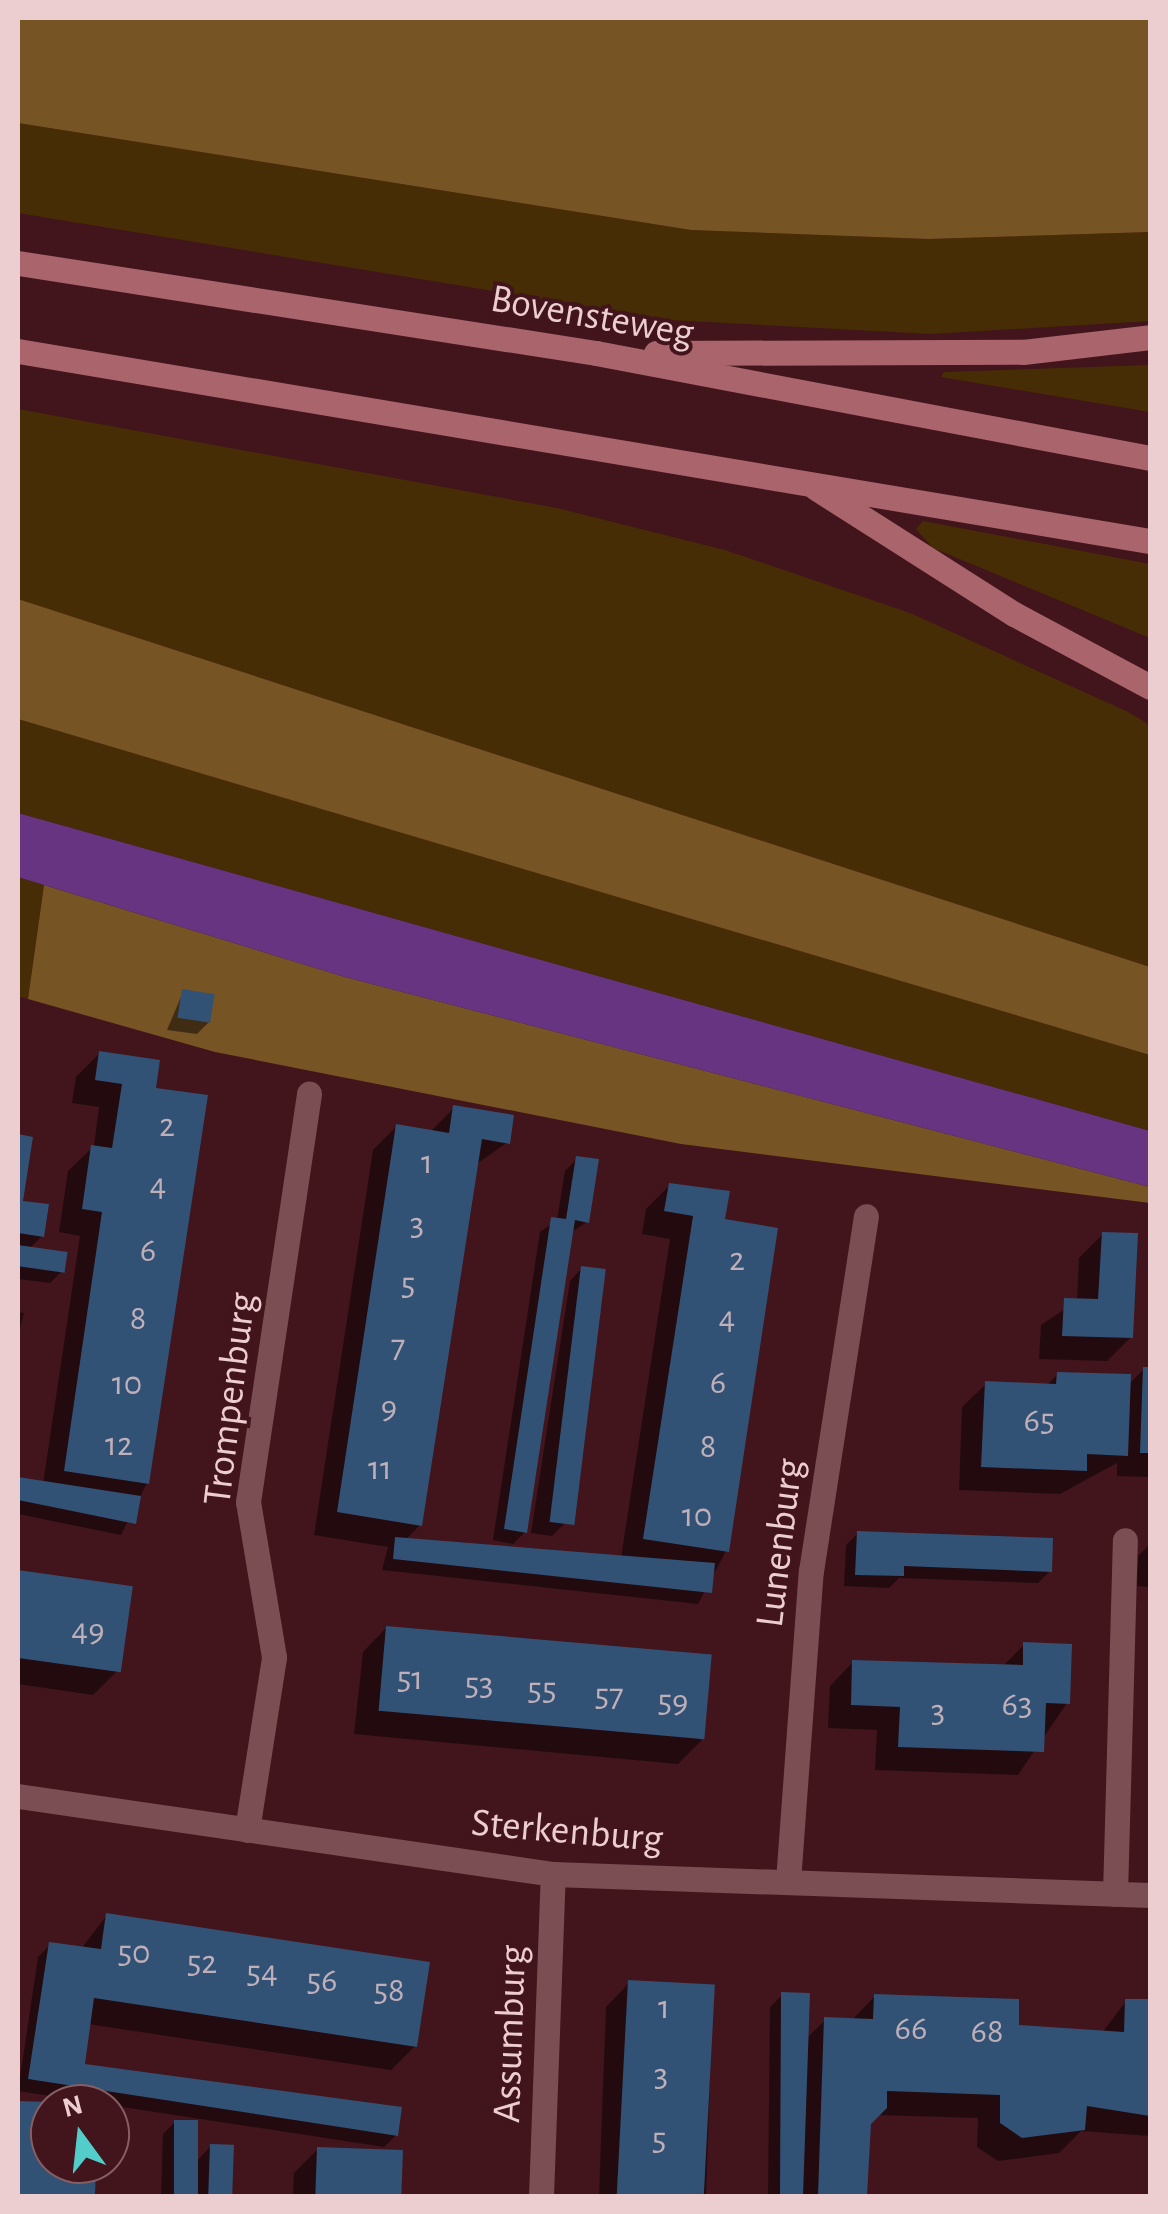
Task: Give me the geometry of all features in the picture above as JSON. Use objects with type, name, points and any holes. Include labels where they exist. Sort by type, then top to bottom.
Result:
[{"type":"main road","name":"Bovensteweg","points":[[18,263],[596,353],[1150,458]]},
{"type":"main road","points":[[596,353],[1023,352],[1150,337]]},
{"type":"main road","points":[[18,351],[1150,540]]},
{"type":"main road","points":[[803,480],[1014,614],[1150,687]]},
{"type":"street","name":"Trompenburg","points":[[247,1830],[274,1656],[248,1502],[309,1094]]},
{"type":"street","name":"Lunenburg","points":[[788,1882],[810,1571],[866,1216]]},
{"type":"street","points":[[1114,1894],[1125,1540]]},
{"type":"street","name":"Sterkenburg","points":[[18,1796],[553,1874],[1150,1895]]},
{"type":"street","name":"Assumburg","points":[[541,2196],[553,1874]]},
{"type":"shaded area","points":[[18,18],[1150,18],[1150,232],[928,239],[691,230],[18,123]]},
{"type":"shaded area","points":[[18,123],[691,230],[928,239],[1150,232],[1150,321],[931,334],[669,320],[18,213]]},
{"type":"shaded area","points":[[1150,365],[1150,412],[941,377],[944,372]]},
{"type":"shaded area","points":[[18,409],[557,508],[725,550],[910,613],[1128,712],[1150,725],[1150,967],[18,599]]},
{"type":"shaded area","points":[[923,521],[1150,564],[1150,638],[933,548],[916,529]]},
{"type":"shaded area","points":[[18,599],[1150,967],[1150,1055],[18,719]]},
{"type":"shaded area","points":[[18,719],[1150,1055],[1150,1131],[18,813]]},
{"type":"shaded area","points":[[18,813],[1150,1131],[1150,1187],[345,977],[18,877]]},
{"type":"shaded area","points":[[18,877],[44,885],[28,999],[18,996]]},
{"type":"shaded area","points":[[44,885],[345,977],[1150,1187],[1150,1203],[681,1144],[215,1052],[28,999]]},
{"type":"building","points":[[182,989],[215,994],[210,1023],[177,1018]]},
{"type":"building","points":[[99,1051],[160,1060],[156,1088],[208,1095],[149,1484],[64,1471],[102,1212],[82,1209],[91,1145],[112,1148],[122,1084],[95,1080]]},
{"type":"building","points":[[453,1105],[514,1115],[510,1144],[482,1139],[422,1526],[337,1512],[396,1124],[449,1133]]},
{"type":"building","points":[[18,1134],[33,1137],[23,1201],[49,1204],[44,1237],[18,1233]]},
{"type":"building","points":[[576,1156],[599,1159],[589,1223],[575,1220],[527,1533],[504,1529],[551,1217],[566,1219]]},
{"type":"building","points":[[669,1183],[730,1191],[725,1219],[778,1228],[729,1552],[643,1539],[693,1216],[664,1211]]},
{"type":"building","points":[[1102,1232],[1138,1233],[1133,1338],[1062,1336],[1064,1298],[1098,1299]]},
{"type":"building","points":[[18,1245],[68,1252],[65,1273],[18,1266]]},
{"type":"building","points":[[581,1266],[606,1269],[574,1525],[550,1522]]},
{"type":"building","points":[[1143,1367],[1150,1367],[1150,1453],[1140,1453]]},
{"type":"building","points":[[1057,1372],[1131,1374],[1128,1456],[1087,1454],[1087,1471],[981,1467],[985,1381],[1056,1384]]},
{"type":"building","points":[[18,1477],[141,1496],[136,1524],[18,1500]]},
{"type":"building","points":[[857,1531],[1053,1538],[1052,1572],[904,1566],[904,1576],[855,1575]]},
{"type":"building","points":[[395,1537],[715,1563],[712,1593],[393,1559]]},
{"type":"building","points":[[18,1570],[133,1586],[121,1672],[18,1658]]},
{"type":"building","points":[[386,1626],[712,1654],[704,1739],[379,1711]]},
{"type":"building","points":[[1023,1642],[1072,1644],[1070,1704],[1046,1703],[1044,1752],[898,1747],[900,1707],[851,1705],[852,1660],[1023,1665]]},
{"type":"building","points":[[106,1913],[430,1962],[417,2047],[94,1998],[85,2064],[402,2107],[398,2136],[130,2095],[130,2084],[60,2084],[28,2079],[49,1942],[101,1949]]},
{"type":"building","points":[[628,1980],[715,1985],[704,2196],[617,2196]]},
{"type":"building","points":[[781,1992],[810,1993],[803,2196],[780,2196]]},
{"type":"building","points":[[874,1994],[1019,1999],[1019,2025],[1124,2032],[1125,1999],[1150,1999],[1150,2116],[1087,2106],[1085,2130],[1022,2138],[1000,2123],[1000,2095],[887,2091],[887,2108],[871,2124],[867,2196],[818,2196],[824,2017],[873,2019]]},
{"type":"building","points":[[18,2101],[30,2101],[30,2184],[95,2184],[95,2196],[18,2196]]},
{"type":"building","points":[[174,2120],[198,2120],[198,2196],[174,2196]]},
{"type":"building","points":[[210,2144],[234,2145],[232,2196],[208,2196]]},
{"type":"building","points":[[317,2147],[403,2150],[401,2196],[315,2196]]}]
